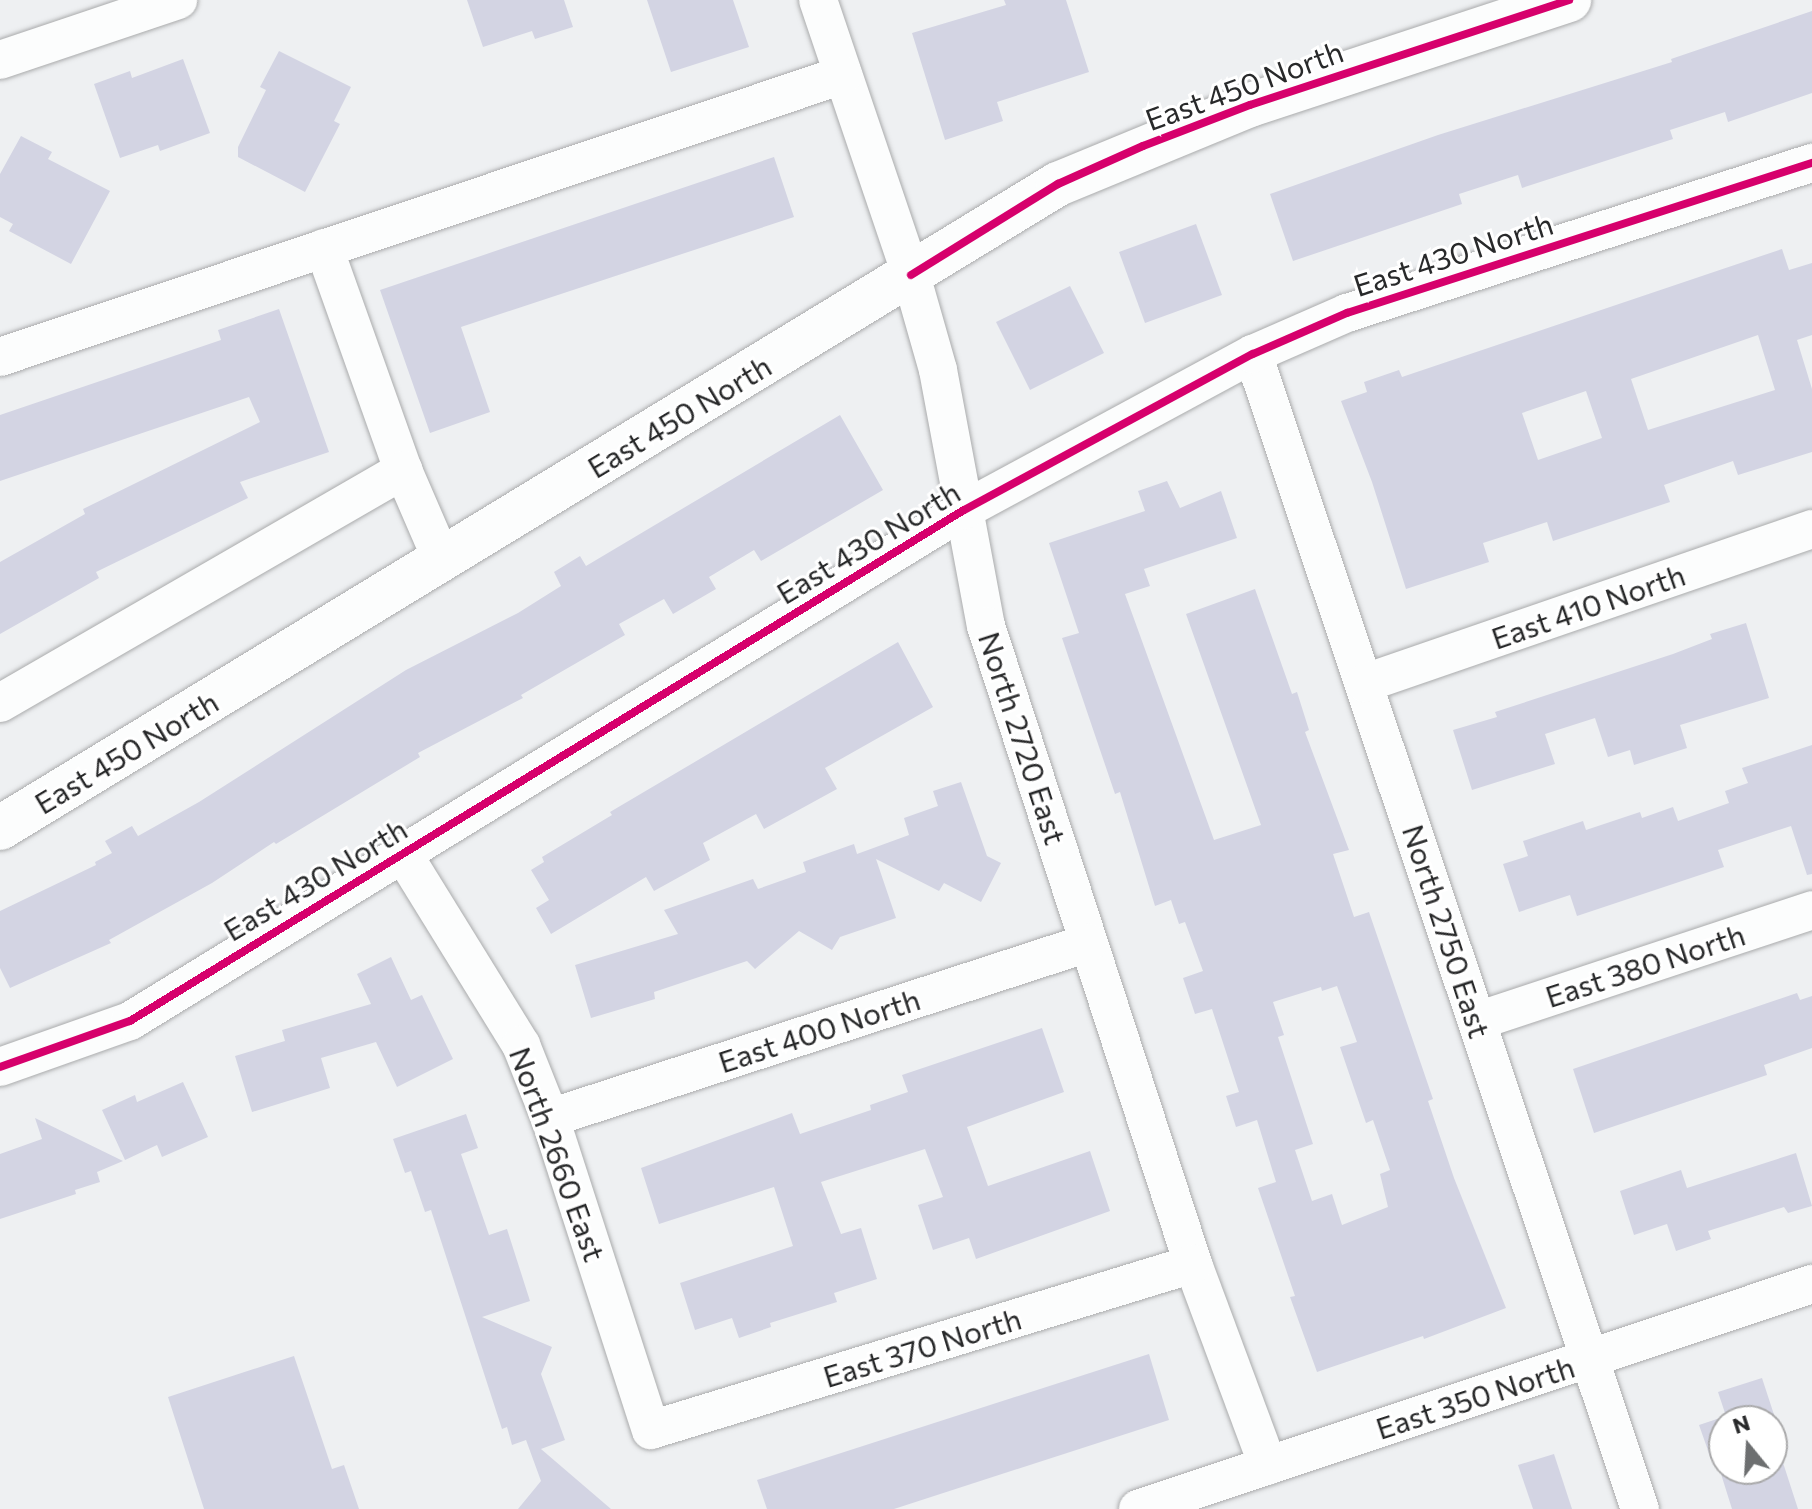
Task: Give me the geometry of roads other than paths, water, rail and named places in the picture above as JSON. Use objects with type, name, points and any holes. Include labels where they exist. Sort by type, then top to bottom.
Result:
[{"type":"street","points":[[0,60],[178,0]]},
{"type":"street","name":"North 2720 East","points":[[818,0],[911,275],[938,370],[986,626],[1193,1264],[1268,1466]]},
{"type":"street","name":"East 450 North","points":[[0,828],[1058,184],[1143,146],[1250,105],[1569,0]]},
{"type":"street","points":[[0,357],[843,75]]},
{"type":"street","name":"East 430 North","points":[[0,1067],[130,1021],[964,510],[1253,354],[1347,313],[1812,163]]},
{"type":"street","points":[[324,248],[403,470],[442,560]]},
{"type":"street","name":"North 2750 East","points":[[1253,354],[1640,1509]]},
{"type":"street","points":[[0,703],[403,470]]},
{"type":"street","name":"East 410 North","points":[[1365,683],[1812,529]]},
{"type":"street","name":"North 2660 East","points":[[403,854],[521,1045],[550,1118],[651,1430]]},
{"type":"street","name":"East 380 North","points":[[1477,1021],[1812,910]]},
{"type":"street","name":"East 400 North","points":[[550,1118],[1088,943]]},
{"type":"street","name":"East 370 North","points":[[651,1430],[1193,1264]]},
{"type":"street","name":"East 350 North","points":[[1138,1509],[1812,1284]]}]
